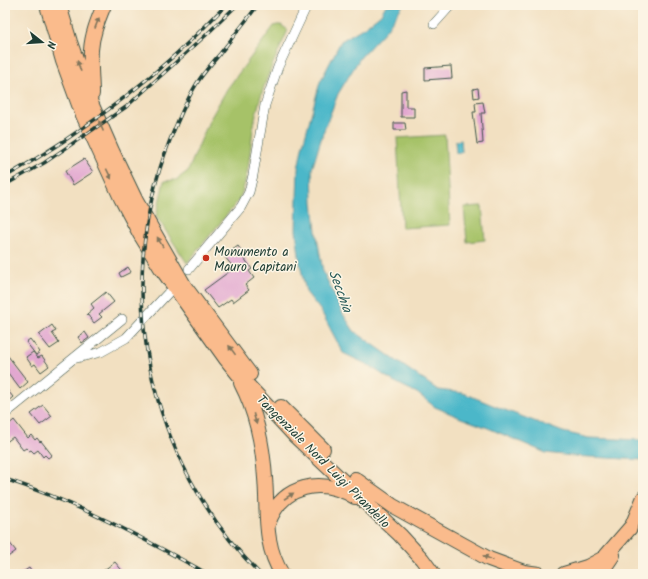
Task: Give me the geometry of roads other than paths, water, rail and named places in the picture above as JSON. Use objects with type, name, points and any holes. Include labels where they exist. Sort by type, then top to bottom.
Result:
[{"type":"highway","points":[[44,5],[54,33]]},
{"type":"highway","name":"Tangenziale Nord Luigi Pirandello","points":[[47,5],[54,33],[82,113],[106,168],[127,210],[161,268],[226,359],[296,437],[444,574]]},
{"type":"highway","name":"Tangenziale Nord Luigi Pirandello","points":[[60,5],[70,42],[91,103],[112,151],[136,201],[186,287],[247,371],[314,441],[355,479],[425,556],[434,574]]},
{"type":"highway","points":[[91,103],[91,50],[94,28],[104,5]]},
{"type":"highway","points":[[226,359],[242,385],[255,418],[261,447],[265,479],[269,544],[274,562],[282,574]]},
{"type":"highway","points":[[355,479],[393,506],[488,559],[524,572],[539,574]]},
{"type":"highway","points":[[267,526],[272,514],[280,502],[300,489],[315,486],[331,487],[351,494],[371,506]]},
{"type":"highway","points":[[564,574],[587,567],[604,558],[633,522]]},
{"type":"highway","points":[[600,574],[633,522]]},
{"type":"highway","points":[[607,574],[615,561],[633,522]]},
{"type":"main road","points":[[633,522],[643,497]]},
{"type":"street","points":[[189,269],[241,207],[249,192],[260,127],[267,99],[278,67],[306,5]]},
{"type":"street","points":[[434,24],[451,5]]},
{"type":"street","points":[[70,360],[101,352],[126,338],[168,292]]},
{"type":"street","points":[[5,414],[122,319]]},
{"type":"street","points":[[104,333],[115,344]]},
{"type":"water","points":[[386,5],[403,5],[386,30],[360,58],[338,94],[323,133],[312,169],[316,231],[323,271],[343,314],[354,331],[438,390],[463,393],[563,432],[589,438],[643,440],[643,460],[546,453],[435,407],[417,393],[393,381],[366,364],[343,353],[321,311],[306,292],[300,264],[296,230],[298,169],[302,148],[320,82],[341,41],[366,26],[381,14]]},
{"type":"water","points":[[461,140],[462,152],[456,153],[455,141]]},
{"type":"railway","points":[[5,177],[65,140],[122,99],[176,54],[226,5]]},
{"type":"railway","points":[[5,185],[44,163],[126,107],[237,5]]},
{"type":"railway","points":[[258,5],[199,80],[187,102],[170,140],[152,197],[143,255],[143,313],[150,370],[166,426],[190,479],[221,529],[260,574]]},
{"type":"railway","points":[[5,479],[58,498],[134,534],[208,574]]},
{"type":"place","name":"Monumento a Mauro Capitani","points":[[206,258]]},
{"type":"water label","name":"Secchia","points":[[341,291]]}]
